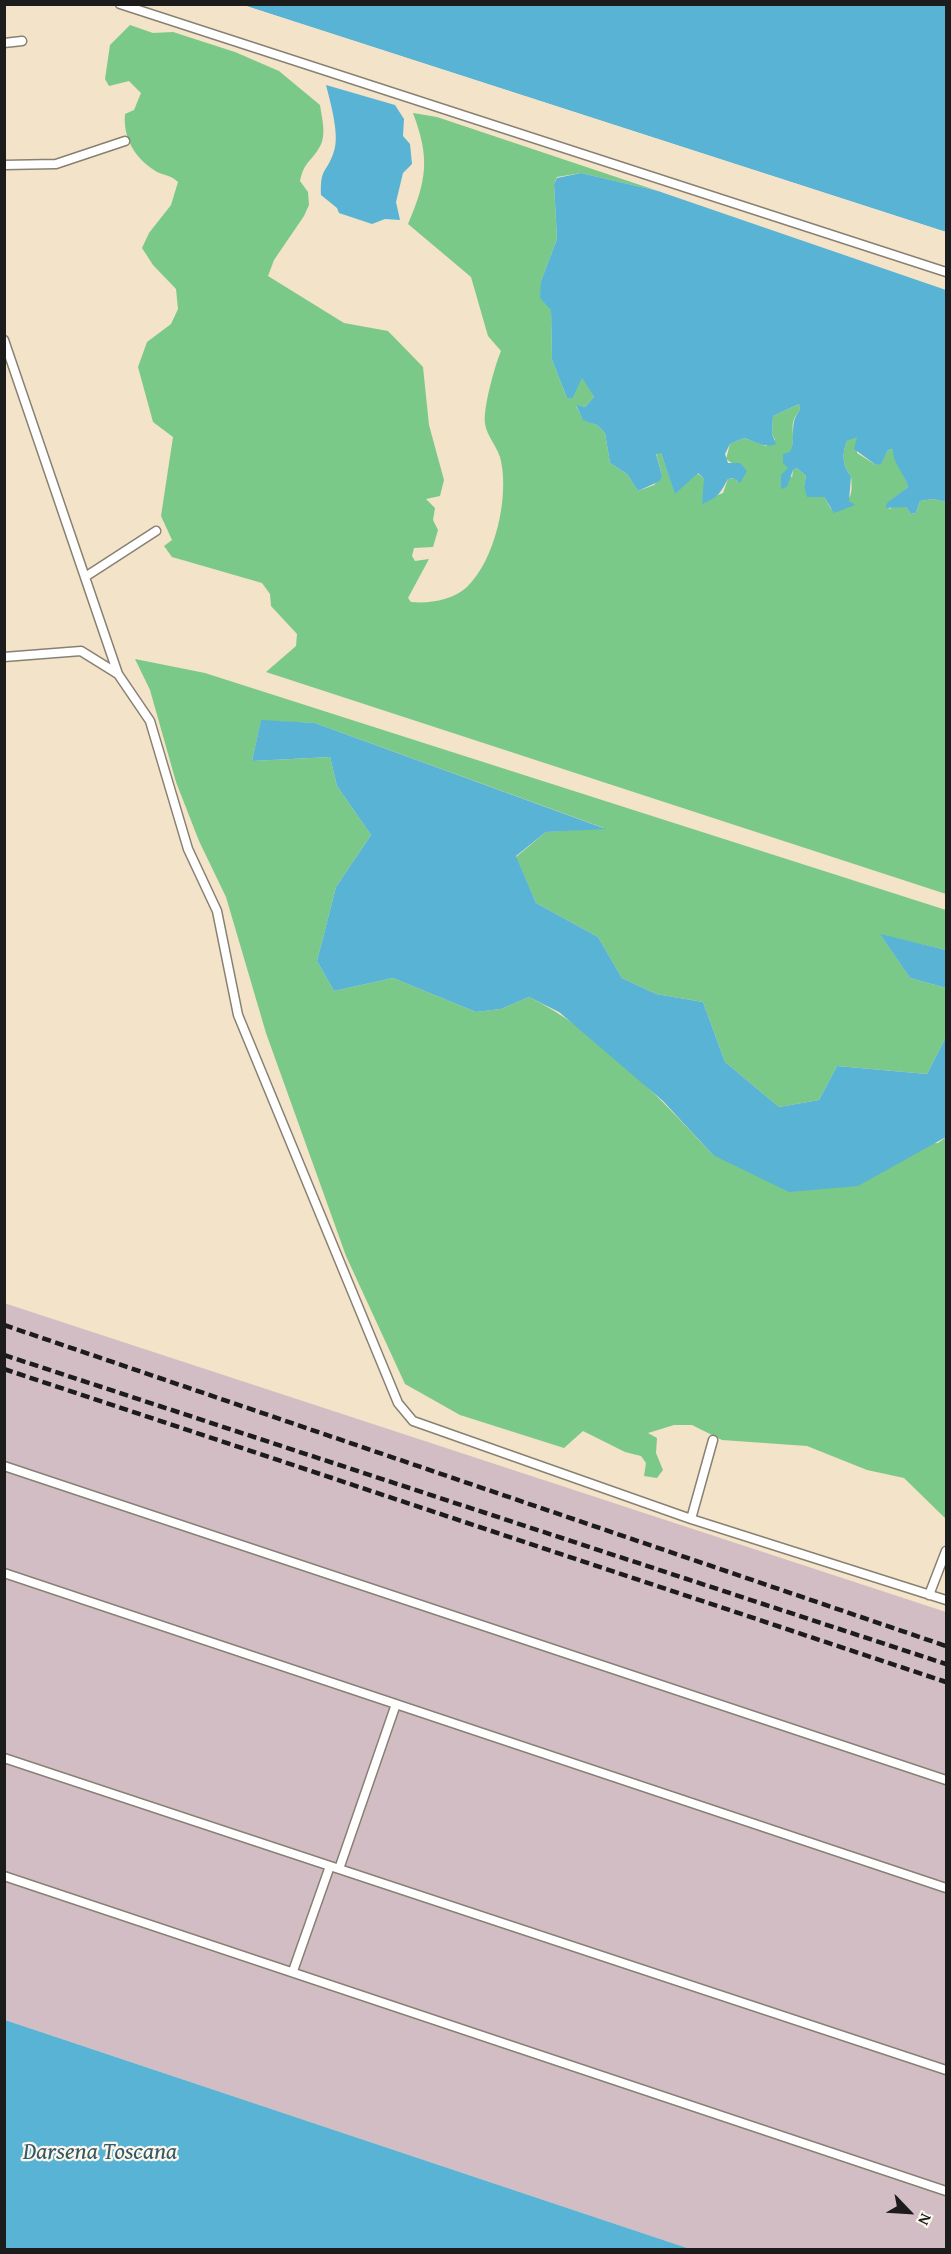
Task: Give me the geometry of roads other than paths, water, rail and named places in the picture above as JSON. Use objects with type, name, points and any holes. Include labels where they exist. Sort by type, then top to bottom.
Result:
[{"type":"lane","points":[[120,4],[946,272]]},
{"type":"lane","points":[[4,43],[22,41]]},
{"type":"lane","points":[[4,165],[56,165],[125,141]]},
{"type":"lane","points":[[4,340],[118,674],[150,722],[188,849],[217,911],[238,1015],[398,1403],[413,1420],[691,1519],[946,1600]]},
{"type":"lane","points":[[85,577],[156,531]]},
{"type":"lane","points":[[4,657],[81,651],[118,674]]},
{"type":"lane","points":[[691,1519],[713,1440]]},
{"type":"lane","points":[[4,1466],[946,1780]]},
{"type":"lane","points":[[929,1595],[946,1551]]},
{"type":"lane","points":[[4,1573],[946,1888]]},
{"type":"lane","points":[[293,1971],[396,1704]]},
{"type":"lane","points":[[4,1758],[946,2070]]},
{"type":"lane","points":[[4,1876],[946,2191]]},
{"type":"water","points":[[243,5],[946,5],[946,232]]},
{"type":"water","points":[[326,85],[395,105],[404,119],[403,136],[410,144],[412,164],[403,173],[396,202],[400,220],[385,219],[372,224],[339,213],[337,208],[321,195],[323,174],[336,144],[334,118]]},
{"type":"water","points":[[581,173],[658,191],[946,290],[946,502],[933,499],[920,501],[916,513],[911,514],[906,507],[886,508],[887,503],[908,487],[893,455],[893,449],[888,450],[881,464],[876,465],[854,449],[857,437],[847,441],[844,450],[844,464],[851,476],[849,501],[855,505],[834,513],[824,497],[807,497],[804,486],[806,476],[797,468],[793,470],[787,487],[781,489],[781,475],[788,468],[783,463],[783,454],[790,452],[792,446],[793,425],[800,410],[799,404],[773,416],[772,434],[776,444],[764,445],[744,438],[730,444],[725,454],[728,463],[740,463],[747,471],[740,483],[733,478],[728,479],[721,491],[712,499],[702,504],[704,479],[698,473],[675,494],[661,453],[656,454],[662,475],[660,481],[638,491],[627,474],[610,463],[605,433],[597,425],[583,420],[576,405],[585,407],[594,397],[582,378],[573,398],[567,398],[552,360],[551,310],[540,298],[541,281],[557,239],[554,184],[557,178]]},
{"type":"water","points":[[261,720],[315,723],[606,829],[546,832],[516,856],[536,903],[598,937],[622,978],[656,994],[703,1002],[725,1062],[779,1107],[819,1100],[837,1066],[927,1074],[946,1037],[946,1137],[858,1186],[789,1192],[713,1155],[663,1101],[559,1012],[529,997],[501,1009],[476,1012],[393,978],[334,991],[317,961],[336,887],[371,835],[337,786],[330,757],[252,761]]},
{"type":"water","points":[[880,934],[946,950],[946,988],[910,978]]},
{"type":"water","name":"Darsena Toscana","points":[[5,2020],[690,2249],[5,2249]]},
{"type":"railway","points":[[4,1325],[946,1646]]},
{"type":"railway","points":[[4,1355],[946,1664]]},
{"type":"railway","points":[[4,1369],[946,1682]]}]
